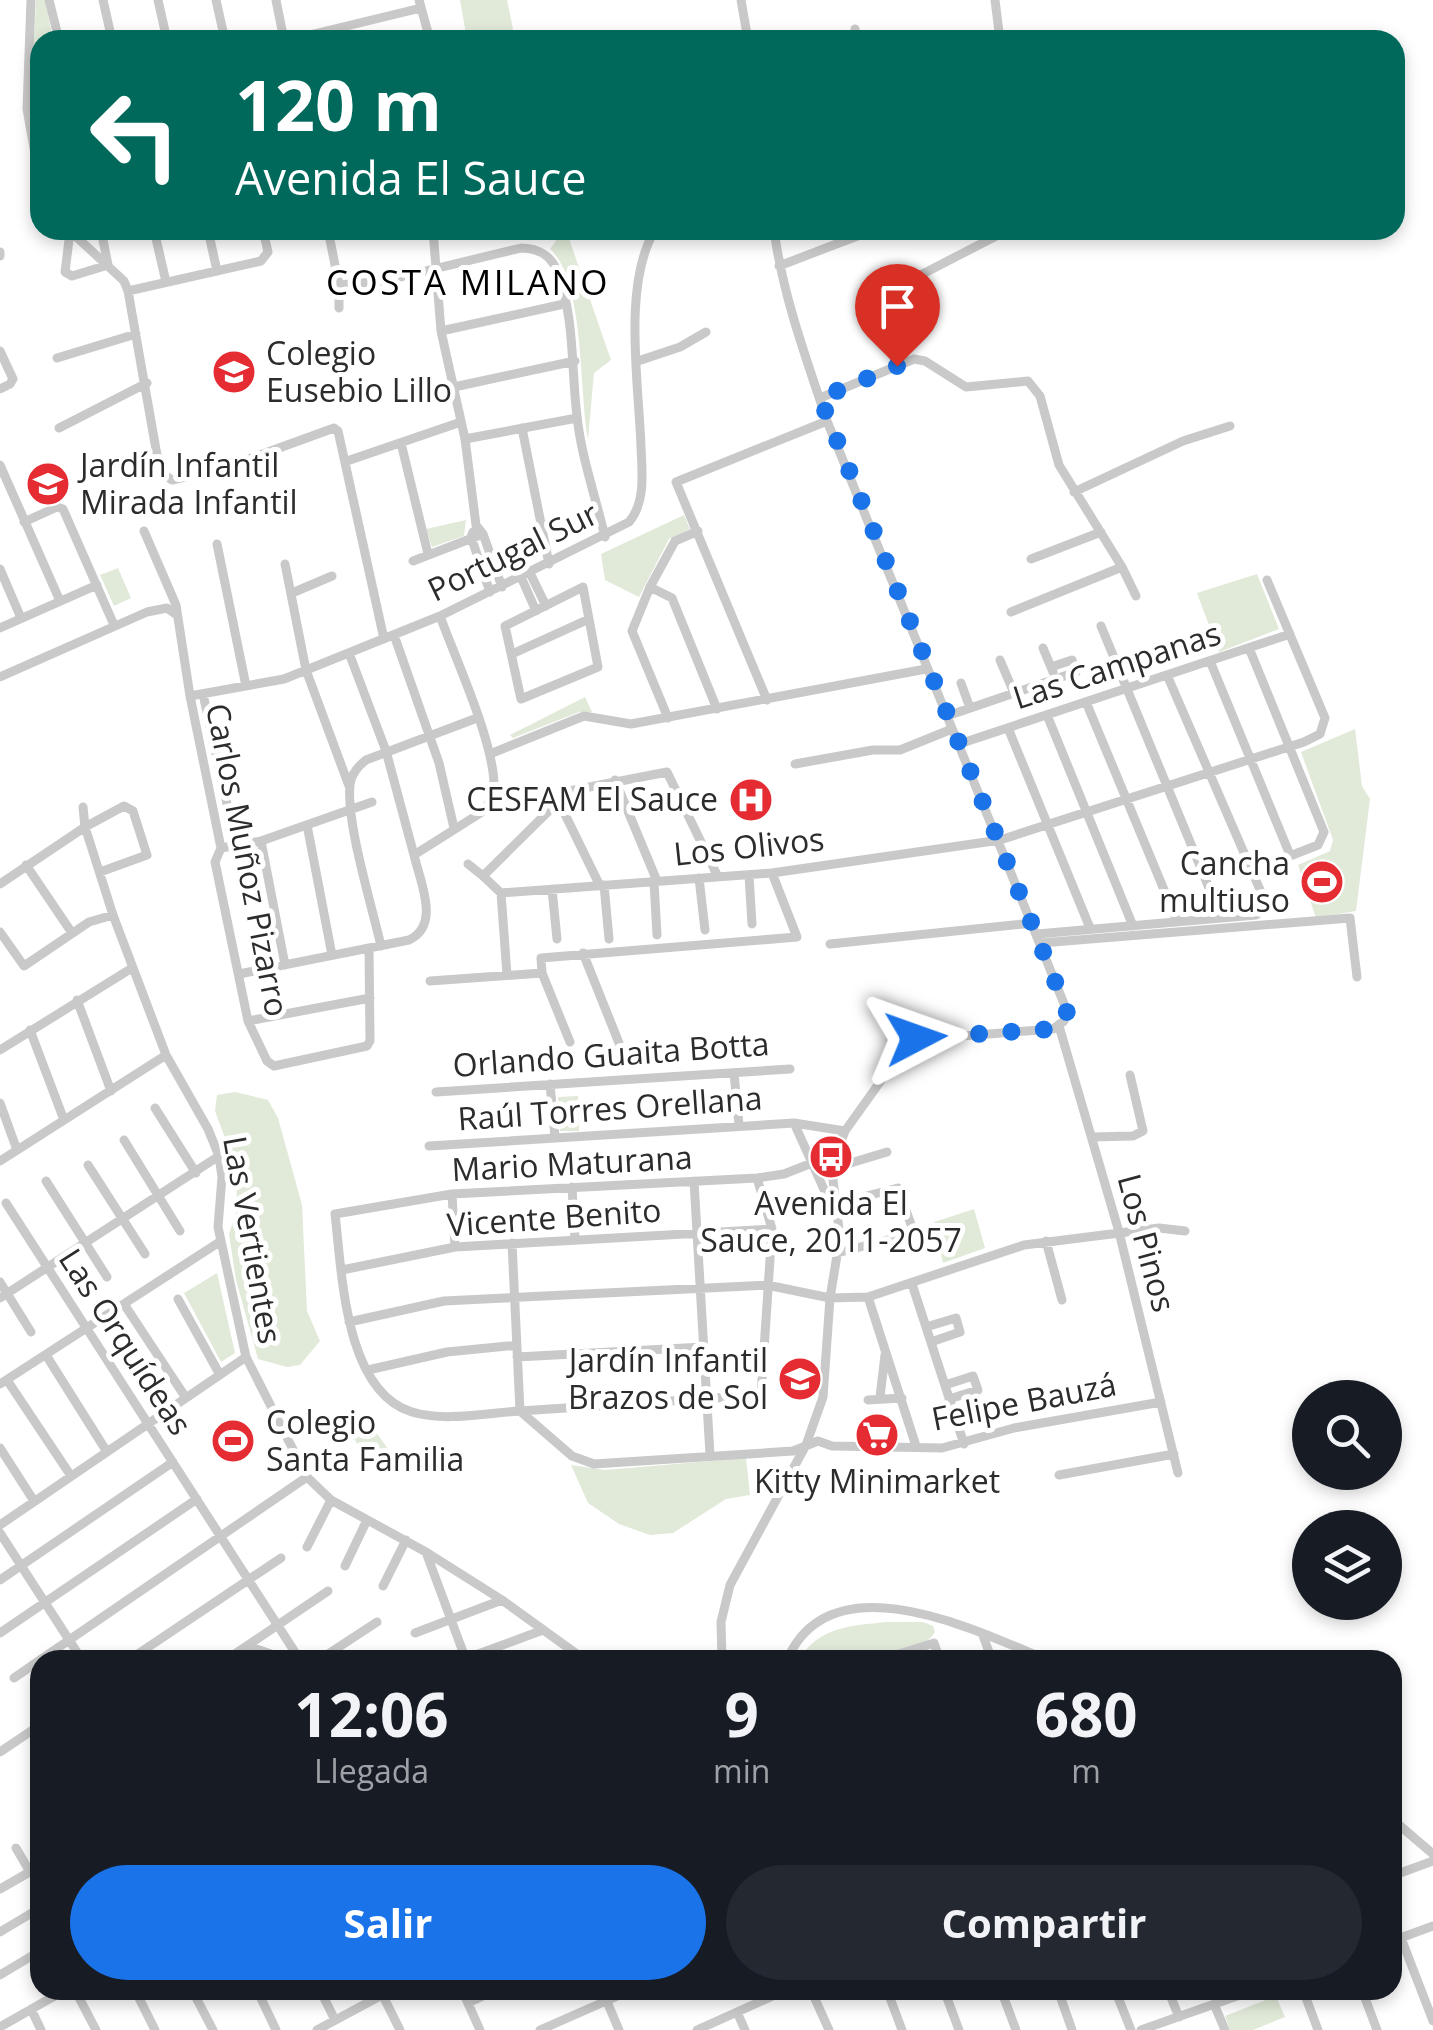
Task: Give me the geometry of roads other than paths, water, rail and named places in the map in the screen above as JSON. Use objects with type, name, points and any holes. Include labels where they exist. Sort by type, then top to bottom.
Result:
[{"type":"street","points":[[30,121],[27,109],[31,0]]},
{"type":"street","points":[[49,0],[56,30]]},
{"type":"street","points":[[103,0],[110,30]]},
{"type":"street","points":[[158,0],[166,30]]},
{"type":"street","points":[[216,0],[223,30]]},
{"type":"street","points":[[276,0],[284,30]]},
{"type":"street","points":[[742,0],[746,30]]},
{"type":"street","points":[[995,0],[999,30]]},
{"type":"street","points":[[323,30],[420,4],[427,30]]},
{"type":"street","points":[[69,240],[66,272],[72,276],[108,266]]},
{"type":"street","points":[[80,240],[124,281],[128,291],[160,472],[172,480],[224,468],[334,428],[338,430],[389,637],[430,735],[454,828]]},
{"type":"street","points":[[103,240],[108,266]]},
{"type":"street","points":[[156,240],[166,282]]},
{"type":"street","points":[[210,240],[217,271]]},
{"type":"street","points":[[128,291],[260,261],[267,256],[265,240]]},
{"type":"street","points":[[330,240],[339,285],[339,308]]},
{"type":"street","points":[[433,240],[441,331],[480,529],[502,586]]},
{"type":"street","name":"Portugal Sur","points":[[190,696],[284,680],[440,616],[629,522],[641,501],[634,320],[640,262],[650,240]]},
{"type":"street","name":"Los Pinos","points":[[775,240],[798,337],[827,421],[1066,1007],[1060,1026],[1118,1232],[1178,1474]]},
{"type":"street","points":[[779,266],[846,240]]},
{"type":"street","points":[[897,366],[874,299],[988,240]]},
{"type":"street","points":[[339,285],[384,281],[521,248],[534,248],[546,255],[557,269],[574,361],[577,418],[605,537]]},
{"type":"street","points":[[441,331],[564,304]]},
{"type":"street","points":[[638,361],[680,347],[706,332]]},
{"type":"street","points":[[57,358],[136,334]]},
{"type":"street","points":[[0,350],[13,378],[0,389]]},
{"type":"street","points":[[820,398],[914,360],[925,361],[966,387],[1028,381],[1040,396],[1059,465],[1136,596]]},
{"type":"street","points":[[454,387],[574,361]]},
{"type":"street","points":[[59,428],[147,383]]},
{"type":"street","points":[[464,439],[577,418]]},
{"type":"street","points":[[767,700],[676,482],[827,421]]},
{"type":"street","points":[[347,461],[461,422]]},
{"type":"street","points":[[1074,492],[1183,442],[1230,426]]},
{"type":"street","points":[[522,428],[549,564]]},
{"type":"street","points":[[402,443],[428,554]]},
{"type":"street","points":[[0,465],[60,601]]},
{"type":"street","points":[[0,499],[12,494]]},
{"type":"street","points":[[24,522],[63,509],[114,625]]},
{"type":"street","points":[[413,561],[471,537],[480,529]]},
{"type":"street","name":"Carlos Muñoz Pizarro","points":[[144,531],[177,615],[222,848],[215,862],[248,1021],[267,1061],[274,1066],[367,1046],[369,948]]},
{"type":"street","points":[[668,718],[632,631],[675,542],[698,531]]},
{"type":"street","points":[[1030,560],[1100,532]]},
{"type":"street","points":[[471,537],[490,592]]},
{"type":"street","points":[[218,544],[246,686]]},
{"type":"street","points":[[285,564],[306,670],[350,786],[350,809],[381,946]]},
{"type":"street","points":[[1011,612],[1122,567]]},
{"type":"street","points":[[0,568],[21,618]]},
{"type":"street","points":[[526,575],[541,608]]},
{"type":"street","points":[[292,594],[332,576]]},
{"type":"street","points":[[1267,580],[1325,722],[1317,736],[1290,746]]},
{"type":"street","points":[[0,628],[97,586]]},
{"type":"street","points":[[583,587],[589,619],[598,666],[521,699],[505,626],[583,587]]},
{"type":"street","points":[[650,587],[672,598],[717,708]]},
{"type":"street","points":[[0,677],[114,625],[167,608],[177,615]]},
{"type":"street","points":[[414,855],[476,816],[490,802],[494,787],[490,754],[440,616]]},
{"type":"street","points":[[512,654],[589,619]]},
{"type":"street","points":[[1101,626],[1221,916]]},
{"type":"street","name":"Las Campanas","points":[[959,744],[1290,634]]},
{"type":"street","points":[[1043,648],[1056,679]]},
{"type":"street","points":[[1249,648],[1324,828],[1318,845],[1252,871]]},
{"type":"street","points":[[240,974],[413,939],[426,926],[428,916],[386,751],[349,653]]},
{"type":"street","points":[[1000,660],[1014,693]]},
{"type":"street","points":[[947,716],[1076,672],[1072,660],[1051,667]]},
{"type":"street","points":[[1210,661],[1290,855]]},
{"type":"street","points":[[490,754],[584,716],[632,724],[926,669]]},
{"type":"street","points":[[1039,938],[1090,928],[1262,912],[1266,902],[1168,675]]},
{"type":"street","points":[[961,683],[970,708]]},
{"type":"street","name":"Carlos Muñoz Pizarro","points":[[203,694],[236,845]]},
{"type":"street","points":[[1086,702],[1177,921]]},
{"type":"street","points":[[1047,715],[1133,926]]},
{"type":"street","points":[[350,786],[361,764],[477,718]]},
{"type":"street","points":[[1008,728],[1090,928]]},
{"type":"street","points":[[795,764],[873,750],[900,750],[952,729]]},
{"type":"street","name":"Los Olivos","points":[[501,893],[772,873],[1000,840],[1290,746]]},
{"type":"street","points":[[483,876],[569,791],[668,772],[718,877]]},
{"type":"street","points":[[615,780],[656,882],[657,935]]},
{"type":"street","points":[[558,800],[602,886],[609,938]]},
{"type":"street","points":[[222,848],[261,841],[372,802]]},
{"type":"street","points":[[0,884],[124,806],[132,811],[148,854],[100,872]]},
{"type":"street","name":"Las Vertientes","points":[[83,807],[85,827],[113,916],[166,1056],[220,1156],[221,1241],[246,1357],[307,1477],[331,1500],[426,1552],[571,1650]]},
{"type":"street","points":[[306,825],[332,955]]},
{"type":"street","points":[[261,841],[285,965]]},
{"type":"street","points":[[468,864],[501,893],[507,975]]},
{"type":"street","points":[[26,866],[72,933]]},
{"type":"street","points":[[570,1042],[540,958],[796,937],[772,873]]},
{"type":"street","points":[[749,875],[752,924]]},
{"type":"street","points":[[700,878],[705,930]]},
{"type":"street","points":[[552,889],[557,939]]},
{"type":"street","points":[[0,932],[24,966],[89,922],[113,916]]},
{"type":"street","points":[[1039,938],[1350,918],[1357,977]]},
{"type":"street","points":[[830,944],[1033,923]]},
{"type":"street","points":[[583,953],[619,1043]]},
{"type":"street","points":[[0,1050],[132,968]]},
{"type":"street","points":[[430,981],[542,972]]},
{"type":"street","points":[[248,1021],[370,998]]},
{"type":"street","points":[[77,1000],[111,1091]]},
{"type":"street","points":[[722,1650],[722,1622],[730,1585],[806,1444],[825,1385],[830,1298],[840,1229],[834,1168],[846,1130],[910,1040],[1060,1026]]},
{"type":"street","points":[[30,1030],[64,1120]]},
{"type":"street","points":[[0,1161],[166,1056]]},
{"type":"street","name":"Orlando Guaita Botta","points":[[436,1092],[790,1069]]},
{"type":"street","points":[[734,1073],[740,1125]]},
{"type":"street","points":[[1092,1138],[1134,1136],[1143,1131],[1130,1075]]},
{"type":"street","points":[[550,1084],[554,1137]]},
{"type":"street","points":[[0,1103],[17,1150]]},
{"type":"street","points":[[155,1108],[196,1173]]},
{"type":"street","name":"Raúl Torres Orellana","points":[[429,1146],[794,1122],[846,1130]]},
{"type":"street","name":"Raúl Torres Orellana","points":[[794,1122],[831,1205],[836,1204]]},
{"type":"street","points":[[124,1140],[180,1231]]},
{"type":"street","points":[[834,1168],[887,1152]]},
{"type":"street","points":[[4,1295],[220,1156]]},
{"type":"street","name":"Mario Maturana","points":[[342,1270],[335,1214],[452,1194],[757,1178],[784,1174],[812,1163]]},
{"type":"street","points":[[88,1165],[144,1254]]},
{"type":"street","points":[[342,1270],[348,1322],[368,1370],[386,1396],[410,1412],[438,1416],[761,1395],[772,1229],[757,1178]]},
{"type":"street","points":[[46,1181],[107,1277]]},
{"type":"street","points":[[694,1181],[710,1454]]},
{"type":"street","points":[[572,1188],[575,1240]]},
{"type":"street","points":[[836,1204],[898,1188],[914,1233],[838,1253]]},
{"type":"street","points":[[452,1194],[455,1246]]},
{"type":"street","name":"Las Orquídeas","points":[[6,1203],[294,1650]]},
{"type":"street","points":[[348,1322],[444,1302],[515,1298],[766,1286],[830,1298],[868,1297],[1024,1244],[1159,1228],[1185,1231]]},
{"type":"street","name":"Vicente Benito","points":[[342,1270],[455,1246],[772,1229]]},
{"type":"street","points":[[71,1476],[4,1382],[221,1241]]},
{"type":"street","points":[[1046,1241],[1062,1300]]},
{"type":"street","points":[[512,1244],[520,1412]]},
{"type":"street","points":[[0,1282],[4,1295],[31,1332]]},
{"type":"street","points":[[912,1284],[964,1444]]},
{"type":"street","points":[[868,1297],[916,1446]]},
{"type":"street","points":[[178,1300],[220,1375]]},
{"type":"street","points":[[124,1304],[186,1398]]},
{"type":"street","points":[[926,1327],[956,1318],[960,1332],[931,1342]]},
{"type":"street","points":[[368,1370],[447,1352],[517,1345]]},
{"type":"street","points":[[518,1357],[704,1347]]},
{"type":"street","points":[[880,1397],[886,1350]]},
{"type":"street","points":[[46,1355],[107,1452]]},
{"type":"street","points":[[0,1525],[246,1357]]},
{"type":"street","points":[[945,1385],[973,1376],[978,1390],[949,1398]]},
{"type":"street","points":[[868,1400],[902,1398]]},
{"type":"street","name":"Felipe Bauzá","points":[[520,1412],[572,1456],[582,1462],[600,1464],[710,1454],[793,1452],[818,1441],[832,1446],[942,1448],[1014,1428],[1160,1402]]},
{"type":"street","points":[[0,1448],[34,1502]]},
{"type":"street","points":[[1059,1475],[1174,1454]]},
{"type":"street","points":[[0,1580],[173,1462]]},
{"type":"street","points":[[55,1650],[307,1477]]},
{"type":"street","points":[[0,1633],[197,1499]]},
{"type":"street","points":[[307,1546],[331,1500]]},
{"type":"street","points":[[345,1566],[367,1520]]},
{"type":"street","points":[[0,1533],[76,1650]]},
{"type":"street","points":[[384,1586],[406,1540]]},
{"type":"street","points":[[426,1552],[461,1650]]},
{"type":"street","points":[[144,1650],[280,1558]]},
{"type":"street","points":[[241,1650],[328,1591]]},
{"type":"street","points":[[415,1633],[502,1600]]},
{"type":"street","points":[[793,1650],[803,1634],[847,1612],[883,1608],[939,1617],[1023,1650]]},
{"type":"street","points":[[937,1650],[934,1642],[939,1617]]},
{"type":"street","points":[[335,1650],[377,1622]]},
{"type":"street","points":[[491,1650],[543,1630]]},
{"type":"street","points":[[982,1633],[988,1650]]},
{"type":"street","points":[[910,1650],[934,1642]]},
{"type":"street","points":[[247,1646],[259,1650]]},
{"type":"street","points":[[14,1678],[30,1667]]},
{"type":"street","points":[[0,1752],[30,1732]]},
{"type":"street","points":[[1402,1829],[1433,1858],[1402,1872]]},
{"type":"street","points":[[0,1890],[30,1872],[16,1848]]},
{"type":"street","points":[[0,1932],[30,1914]]},
{"type":"street","points":[[1402,1937],[1433,1926]]},
{"type":"street","points":[[1402,1950],[1433,2021]]},
{"type":"street","points":[[0,1975],[30,1958]]},
{"type":"street","points":[[0,2028],[48,2000]]},
{"type":"street","points":[[80,2000],[96,2030]]},
{"type":"street","points":[[140,2000],[156,2030]]},
{"type":"street","points":[[197,2000],[212,2030]]},
{"type":"street","points":[[262,2000],[276,2030]]},
{"type":"street","points":[[325,2000],[335,2020]]},
{"type":"street","points":[[317,2030],[368,2000]]},
{"type":"street","points":[[385,2000],[400,2030]]},
{"type":"street","points":[[473,2000],[468,2002],[480,2030]]},
{"type":"street","points":[[696,2030],[764,2000]]},
{"type":"street","points":[[815,2000],[828,2030]]},
{"type":"street","points":[[891,2000],[902,2030]]},
{"type":"street","points":[[948,2000],[959,2030]]},
{"type":"street","points":[[1005,2000],[1016,2030]]},
{"type":"street","points":[[1062,2000],[1072,2030]]},
{"type":"street","points":[[1119,2000],[1130,2030]]},
{"type":"street","points":[[1172,2000],[1178,2017]]},
{"type":"street","points":[[1142,2030],[1162,2026],[1216,2000]]},
{"type":"street","points":[[1220,2000],[1225,2030]]},
{"type":"street","points":[[1306,2000],[1318,2030]]},
{"type":"street","points":[[1366,2000],[1377,2030]]},
{"type":"street","points":[[540,2030],[607,2001],[619,2030]]},
{"type":"street","points":[[31,2010],[41,2030]]},
{"type":"street","points":[[737,2012],[745,2030]]},
{"type":"place","name":"Colegio Eusebio Lillo","points":[[234,372]]},
{"type":"place","name":"Jardín Infantil Mirada Infantil","points":[[48,484]]},
{"type":"place","name":"CESFAM El Sauce","points":[[751,800]]},
{"type":"place","name":"Cancha multiuso","points":[[1322,882]]},
{"type":"place","name":"Avenida El Sauce, 2011-2057","points":[[831,1157]]},
{"type":"place","name":"Jardín Infantil Brazos de Sol","points":[[800,1379]]},
{"type":"place","name":"Kitty Minimarket","points":[[877,1435]]},
{"type":"place","name":"Colegio Santa Familia","points":[[233,1441]]},
{"type":"district","name":"COSTA MILANO","points":[[468,283]]}]
